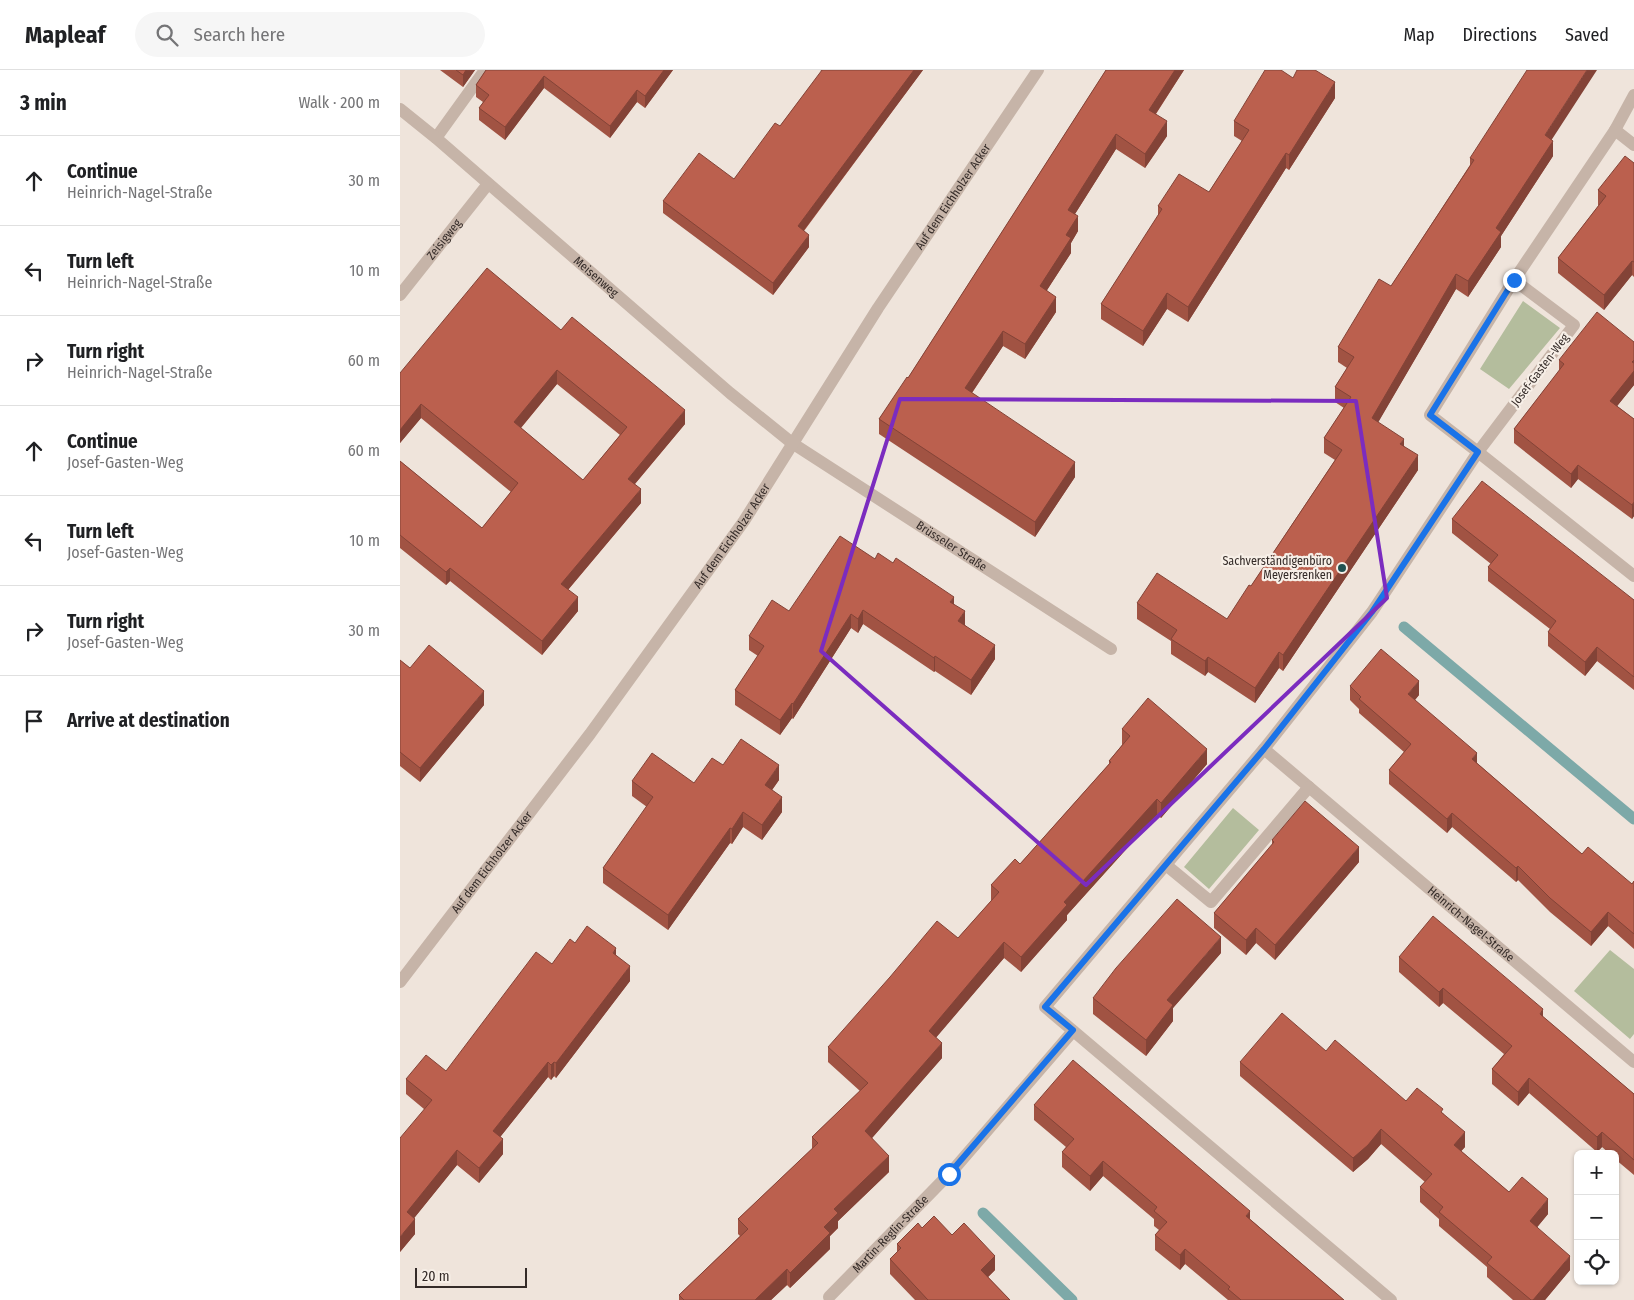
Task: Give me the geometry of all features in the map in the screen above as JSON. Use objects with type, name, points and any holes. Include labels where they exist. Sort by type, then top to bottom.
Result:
[{"type":"street","points":[[436,138],[485,70]]},
{"type":"street","name":"Auf dem Eichholzer Acker","points":[[400,982],[596,726],[744,521],[878,308],[1038,70]]},
{"type":"street","points":[[1634,95],[1614,130],[1514,280],[1430,415],[1634,576]]},
{"type":"street","name":"Meisenweg","points":[[400,109],[436,138],[730,393],[792,443]]},
{"type":"street","points":[[1614,130],[1634,145]]},
{"type":"street","name":"Zeisigweg","points":[[400,295],[488,184]]},
{"type":"street","name":"Josef-Gasten-Weg","points":[[1264,749],[1372,612],[1478,452],[1574,325],[1514,280]]},
{"type":"street","name":"Brüsseler Straße","points":[[792,443],[1111,649]]},
{"type":"street","points":[[1264,749],[1045,1007],[1391,1300]]},
{"type":"street","name":"Heinrich-Nagel-Straße","points":[[1264,749],[1634,1062]]},
{"type":"street","points":[[1166,865],[1211,902],[1308,787]]},
{"type":"street","name":"Martin-Reglin-Straße","points":[[829,1299],[952,1171],[1073,1030]]},
{"type":"highlighted area","points":[[900,399],[1356,401],[1387,598],[1086,885],[821,651]]},
{"type":"green space","points":[[1523,301],[1560,328],[1509,389],[1480,369]]},
{"type":"green space","points":[[1233,808],[1259,830],[1209,889],[1184,867]]},
{"type":"green space","points":[[1610,950],[1634,969],[1634,1034],[1630,1039],[1574,991]]},
{"type":"building","points":[[456,70],[466,70],[463,75]]},
{"type":"building","points":[[486,70],[664,70],[645,96],[637,90],[610,126],[544,76],[505,127],[479,108],[489,95],[476,85]]},
{"type":"building","points":[[822,70],[914,70],[798,226],[809,235],[773,283],[663,201],[699,153],[734,179],[775,123],[780,126]]},
{"type":"building","points":[[1106,70],[1175,70],[1149,110],[1167,121],[1145,154],[1116,134],[1068,210],[1078,216],[1066,235],[1071,238],[1040,286],[1056,297],[1025,344],[1003,331],[965,388],[1075,462],[1035,522],[879,419],[908,378]]},
{"type":"building","points":[[1265,70],[1281,70],[1293,78],[1297,70],[1315,70],[1335,82],[1289,155],[1286,153],[1188,307],[1167,293],[1143,331],[1101,304],[1162,209],[1158,206],[1179,174],[1209,192],[1249,130],[1234,121]]},
{"type":"building","points":[[1527,70],[1587,70],[1545,135],[1553,141],[1496,228],[1501,232],[1468,281],[1456,274],[1372,418],[1404,439],[1400,444],[1418,455],[1283,655],[1279,652],[1255,688],[1208,657],[1205,661],[1171,639],[1177,630],[1137,603],[1157,573],[1227,619],[1342,450],[1324,438],[1351,397],[1335,387],[1354,357],[1338,347],[1379,279],[1391,286],[1474,160],[1470,158]]},
{"type":"building","points":[[1625,156],[1634,163],[1634,262],[1632,261],[1604,295],[1558,258],[1606,196],[1598,190]]},
{"type":"building","points":[[487,268],[561,330],[572,317],[685,410],[628,479],[641,489],[561,584],[578,597],[542,641],[450,568],[446,572],[400,535],[400,461],[482,528],[518,483],[421,404],[400,430],[400,373]],"holes":[[[557,370],[627,427],[583,480],[514,422]]]},
{"type":"building","points":[[1597,312],[1634,342],[1634,360],[1632,362],[1634,363],[1634,371],[1610,401],[1634,419],[1634,502],[1632,505],[1578,465],[1571,474],[1514,429],[1564,364],[1559,360]]},
{"type":"building","points":[[1482,481],[1634,600],[1634,677],[1597,647],[1585,662],[1548,632],[1556,621],[1488,567],[1498,555],[1452,519]]},
{"type":"building","points":[[840,536],[875,559],[878,553],[893,563],[896,558],[954,597],[950,602],[965,611],[958,621],[995,645],[971,680],[935,656],[934,658],[863,610],[858,619],[851,614],[793,704],[780,720],[735,690],[764,646],[749,636],[772,600],[789,611]]},
{"type":"building","points":[[429,645],[484,691],[420,768],[400,752],[400,660],[410,668]]},
{"type":"building","points":[[1381,649],[1419,681],[1408,694],[1477,753],[1472,759],[1582,854],[1588,847],[1632,884],[1634,881],[1634,934],[1608,912],[1591,932],[1550,898],[1518,866],[1516,868],[1452,813],[1447,819],[1389,770],[1411,744],[1359,699],[1361,697],[1350,686]]},
{"type":"building","points":[[1148,698],[1207,749],[1161,803],[1157,799],[1064,902],[1067,905],[1021,957],[1004,942],[929,1031],[942,1043],[865,1131],[889,1156],[834,1209],[838,1213],[824,1227],[830,1233],[790,1273],[787,1269],[755,1300],[684,1300],[679,1295],[748,1229],[738,1219],[818,1143],[812,1137],[868,1083],[828,1047],[937,921],[958,938],[999,892],[991,885],[1015,859],[1020,864],[1111,762],[1109,761],[1130,736],[1122,729]]},
{"type":"building","points":[[741,739],[779,765],[765,785],[782,797],[762,825],[743,812],[668,915],[603,868],[653,797],[632,781],[652,753],[694,783],[712,758],[723,765]]},
{"type":"building","points":[[1305,801],[1359,847],[1275,945],[1256,928],[1246,940],[1214,913],[1274,842],[1272,840]]},
{"type":"building","points":[[1177,899],[1221,937],[1167,1000],[1173,1005],[1146,1040],[1093,998],[1116,968]]},
{"type":"building","points":[[1433,916],[1543,1009],[1540,1014],[1634,1094],[1634,1160],[1602,1132],[1597,1137],[1529,1078],[1518,1092],[1492,1069],[1512,1046],[1443,988],[1439,992],[1399,957]]},
{"type":"building","points":[[587,926],[616,948],[613,953],[630,966],[556,1063],[554,1062],[551,1065],[548,1062],[493,1131],[503,1139],[479,1168],[457,1150],[407,1212],[415,1219],[400,1237],[400,1138],[432,1100],[406,1079],[426,1055],[446,1071],[536,952],[552,964],[570,939],[575,943]]},
{"type":"building","points":[[1282,1013],[1326,1051],[1335,1040],[1406,1101],[1417,1088],[1443,1109],[1441,1112],[1465,1132],[1454,1145],[1509,1192],[1522,1177],[1548,1199],[1530,1221],[1570,1256],[1533,1300],[1487,1263],[1492,1257],[1439,1212],[1443,1207],[1420,1187],[1432,1174],[1381,1129],[1368,1145],[1353,1158],[1240,1062]]},
{"type":"building","points":[[1073,1060],[1250,1211],[1246,1216],[1344,1300],[1241,1300],[1228,1289],[1230,1287],[1185,1249],[1180,1255],[1155,1235],[1167,1222],[1154,1211],[1157,1207],[1103,1161],[1090,1176],[1062,1152],[1074,1139],[1034,1105]]},
{"type":"building","points":[[934,1216],[952,1235],[964,1223],[995,1256],[981,1270],[1010,1300],[928,1300],[890,1259],[901,1248],[897,1244],[918,1223],[922,1228]]},
{"type":"waterway","points":[[1404,627],[1634,819]]},
{"type":"waterway","points":[[983,1213],[1072,1300]]},
{"type":"place","name":"Sachverständigenbüro Meyersrenken","points":[[1342,568]]},
{"type":"route","points":[[949,1174],[1073,1030],[1045,1007],[1264,749],[1372,612],[1478,452],[1430,415],[1514,280]]}]
